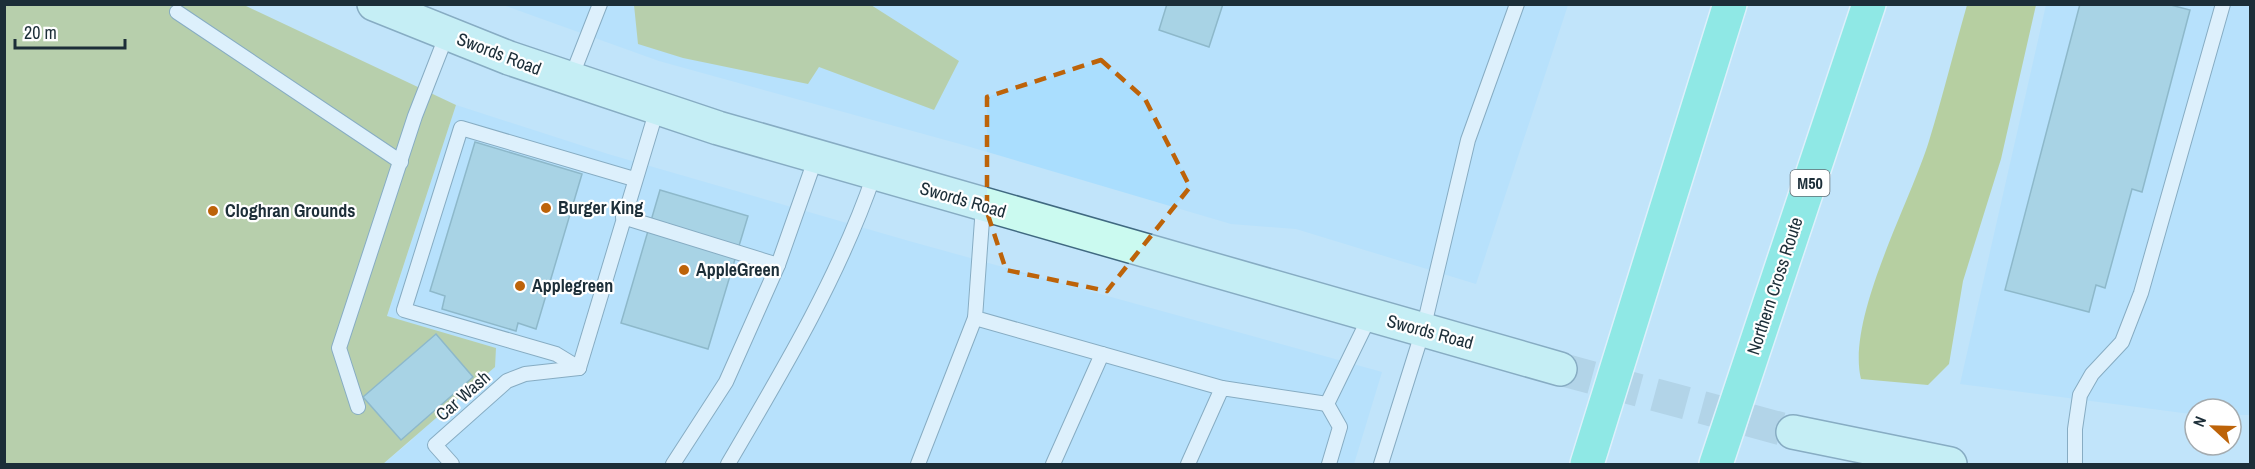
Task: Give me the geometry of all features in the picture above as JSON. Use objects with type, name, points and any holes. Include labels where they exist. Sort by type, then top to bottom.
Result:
[{"type":"highway","points":[[1587,465],[1730,4]]},
{"type":"highway","points":[[1631,327],[1740,4]]},
{"type":"highway","name":"Northern Cross Route","points":[[1716,465],[1869,4]]},
{"type":"main road","name":"Swords Road","points":[[378,5],[447,34],[571,80],[816,158],[1560,369]]},
{"type":"main road","points":[[1793,432],[1943,464]]},
{"type":"lane","points":[[571,80],[600,4]]},
{"type":"lane","points":[[1380,465],[1423,330],[1468,140],[1518,4]]},
{"type":"lane","points":[[2075,465],[2080,395],[2092,374],[2122,342],[2141,293],[2223,4]]},
{"type":"lane","points":[[177,12],[401,162]]},
{"type":"lane","points":[[358,407],[339,348],[415,116],[447,34]]},
{"type":"lane","points":[[634,179],[461,128],[404,310],[555,354],[579,368],[634,179],[657,109]]},
{"type":"lane","points":[[674,462],[726,382],[778,265],[816,158]]},
{"type":"lane","points":[[728,465],[768,396],[842,254],[874,175]]},
{"type":"lane","points":[[918,465],[975,318],[983,206]]},
{"type":"lane","points":[[623,217],[778,265]]},
{"type":"lane","points":[[1328,404],[1370,316]]},
{"type":"lane","points":[[975,318],[1222,387],[1328,404]]},
{"type":"lane","points":[[1053,465],[1102,354]]},
{"type":"lane","name":"Car Wash","points":[[452,465],[435,445],[507,381],[525,374],[579,368]]},
{"type":"lane","points":[[1188,465],[1222,387]]},
{"type":"lane","points":[[1328,404],[1340,427],[1329,465]]},
{"type":"highlighted area","points":[[1101,60],[1145,99],[1190,187],[1107,291],[1006,270],[987,212],[987,97]]},
{"type":"shaded area","points":[[503,5],[1568,5],[1476,284],[1296,229],[1231,224],[960,144],[659,61]]},
{"type":"shaded area","points":[[2046,5],[2250,5],[2250,415],[2243,415],[2243,397],[2183,397],[2183,413],[1960,384]]},
{"type":"shaded area","points":[[456,105],[608,154],[909,241],[1382,372],[1354,464],[383,464],[411,441],[496,348],[387,317]]},
{"type":"green space","name":"Cloghran Grounds","points":[[4,5],[244,5],[456,105],[387,316],[496,348],[495,367],[383,464],[5,464]]},
{"type":"green space","points":[[634,5],[871,5],[959,61],[934,110],[819,67],[808,84],[683,58],[638,44]]},
{"type":"green space","points":[[1967,5],[2036,5],[2001,159],[1963,281],[1949,364],[1928,385],[1861,379],[1859,354],[1871,293],[1929,141]]},
{"type":"building","points":[[1167,4],[1223,4],[1209,47],[1159,30]]},
{"type":"building","points":[[2080,4],[2167,4],[2190,10],[2142,192],[2132,189],[2105,288],[2096,285],[2089,312],[2005,290]]},
{"type":"building","points":[[475,142],[582,174],[536,329],[518,323],[516,331],[442,309],[445,296],[430,291]]},
{"type":"building","points":[[660,190],[748,216],[708,349],[621,323]]},
{"type":"building","points":[[436,334],[473,377],[401,440],[363,397]]},
{"type":"tunnel","points":[[1560,369],[1793,432]]},
{"type":"place","name":"Burger King","points":[[546,208]]},
{"type":"place","name":"Cloghran Grounds","points":[[213,211]]},
{"type":"place","name":"AppleGreen","points":[[684,270]]},
{"type":"place","name":"Applegreen","points":[[520,286]]}]
